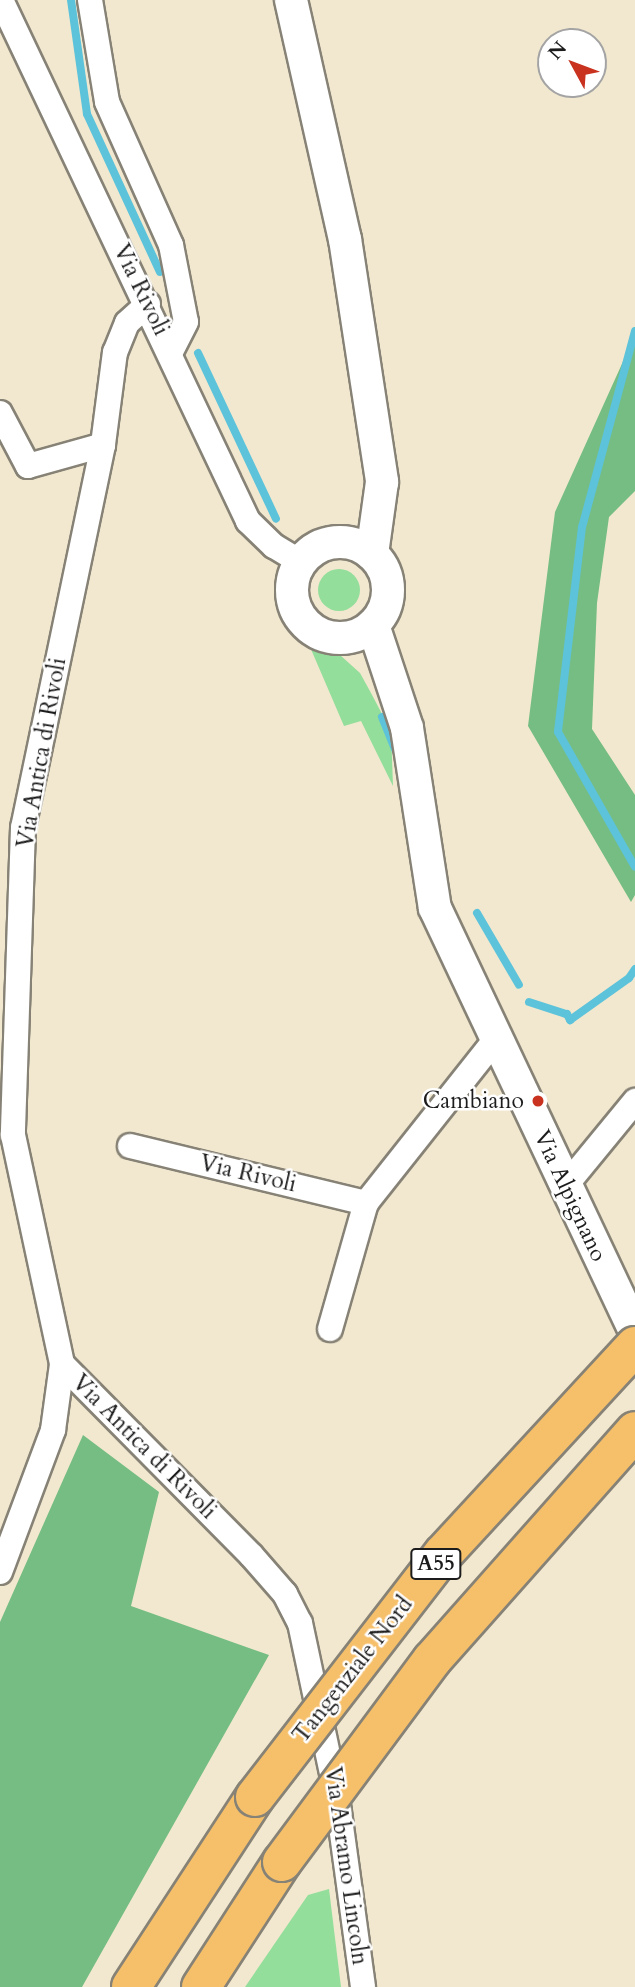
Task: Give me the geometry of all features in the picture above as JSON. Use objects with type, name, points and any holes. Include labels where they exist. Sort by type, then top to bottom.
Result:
[{"type":"highway","name":"Tangenziale Nord","points":[[131,1987],[255,1797],[443,1554],[635,1346]]},
{"type":"highway","name":"A55","points":[[201,1987],[282,1861],[432,1660],[635,1432]]},
{"type":"street","name":"Via Rivoli","points":[[1,0],[171,352],[248,521],[274,546],[301,562]]},
{"type":"street","points":[[90,0],[107,102],[171,245],[186,322],[171,352]]},
{"type":"street","points":[[291,0],[345,239],[383,502],[372,554]]},
{"type":"street","name":"Via Antica di Rivoli","points":[[148,304],[127,323],[115,352],[103,445],[23,828],[13,1135],[62,1364],[251,1555]]},
{"type":"street","points":[[0,413],[28,466],[103,445]]},
{"type":"street","points":[[376,461],[359,511],[327,544],[301,562],[292,591],[299,614],[315,631],[345,638],[396,698]]},
{"type":"street","points":[[327,544],[358,545],[372,554],[387,581],[387,597],[373,625],[345,638]]},
{"type":"street","points":[[373,625],[396,698]]},
{"type":"street","name":"Via Alpignano","points":[[396,698],[414,758],[428,881],[435,908],[635,1332]]},
{"type":"street","points":[[330,1329],[366,1203],[496,1039]]},
{"type":"street","points":[[566,1185],[635,1101]]},
{"type":"street","name":"Via Rivoli","points":[[130,1146],[366,1203]]},
{"type":"street","points":[[0,1572],[53,1430],[62,1364]]},
{"type":"street","name":"Via Abramo Lincoln","points":[[251,1555],[285,1594],[310,1652],[338,1797],[363,1987]]},
{"type":"green space","points":[[635,335],[635,491],[609,517],[597,603],[592,729],[635,795],[635,895],[631,902],[528,726],[555,512]]},
{"type":"green space","points":[[339,569],[354,575],[360,590],[354,605],[339,611],[324,605],[318,590],[324,575]]},
{"type":"green space","points":[[307,640],[340,655],[360,673],[391,731],[393,786],[361,721],[344,726]]},
{"type":"green space","points":[[83,1435],[159,1492],[131,1606],[269,1655],[82,1987],[0,1987],[0,1622]]},
{"type":"green space","points":[[329,1889],[341,1987],[245,1987],[308,1895]]},
{"type":"waterway","points":[[71,0],[87,114],[160,272]]},
{"type":"waterway","points":[[635,331],[582,527],[558,732],[635,867]]},
{"type":"waterway","points":[[198,353],[276,519]]},
{"type":"waterway","points":[[382,717],[395,749]]},
{"type":"waterway","points":[[477,913],[519,985]]},
{"type":"waterway","points":[[529,1002],[567,1014],[570,1020],[629,978],[635,969]]},
{"type":"place","name":"Cambiano","points":[[538,1101]]}]
